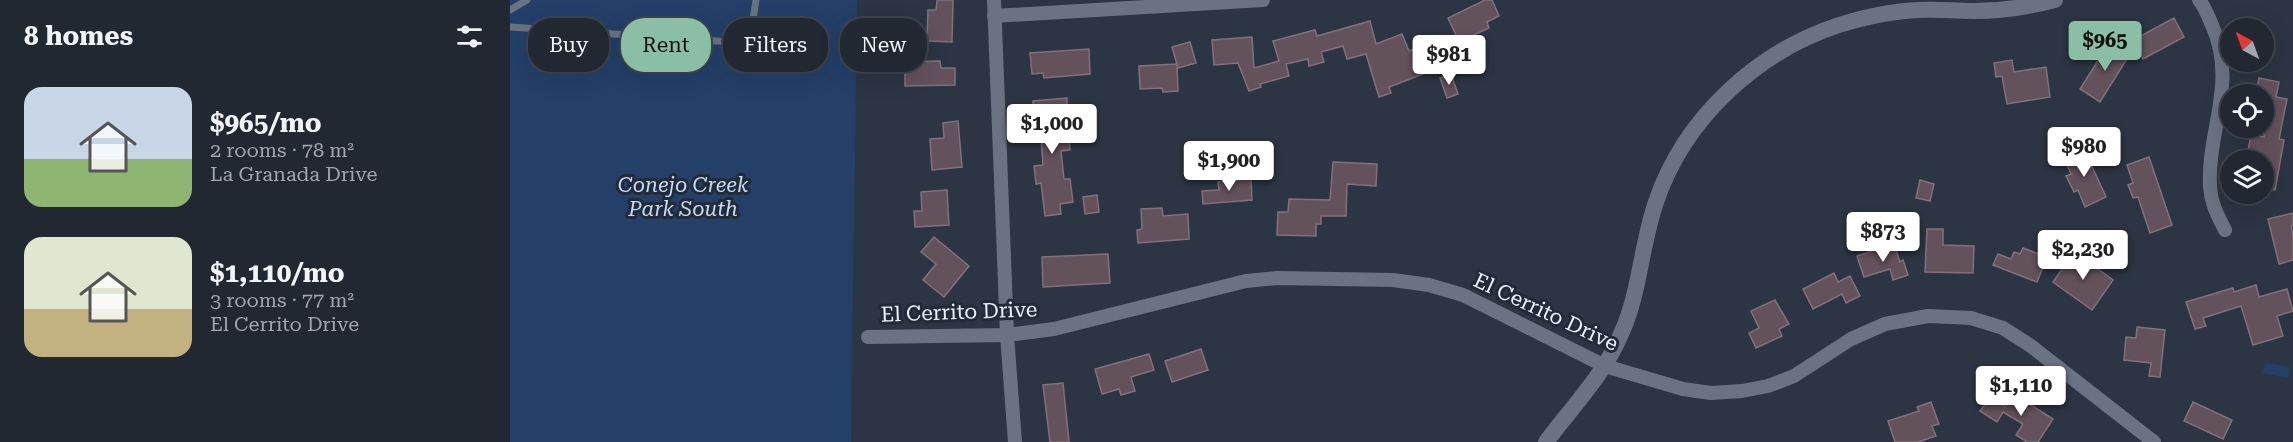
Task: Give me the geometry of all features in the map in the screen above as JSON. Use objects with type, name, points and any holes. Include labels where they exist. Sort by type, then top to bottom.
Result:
[{"type":"street","points":[[994,0],[1007,335],[1015,442]]},
{"type":"street","points":[[994,16],[1263,0]]},
{"type":"street","points":[[1546,442],[1605,366],[1621,335],[1631,307],[1656,202],[1671,167],[1690,136],[1734,85],[1758,66],[1811,36],[1867,17],[1919,10],[2003,10],[2055,0]]},
{"type":"street","points":[[2199,0],[2218,38],[2222,61],[2222,97],[2211,165],[2210,188],[2214,210],[2225,230]]},
{"type":"street","name":"El Cerrito Drive","points":[[868,337],[1007,335],[1054,329],[1246,281],[1393,280],[1429,285],[1463,295],[1605,366],[1683,389],[1711,393],[1768,386],[1794,376],[1851,339],[1885,324],[1928,316],[1971,318],[2003,328],[2031,346],[2154,442]]},
{"type":"lane","points":[[510,10],[527,0]]},
{"type":"lane","points":[[753,18],[756,0]]},
{"type":"lane","points":[[510,27],[723,42]]},
{"type":"green space","name":"Conejo Creek Park South","points":[[510,0],[857,0],[857,18],[840,18],[840,72],[856,72],[851,442],[510,442]]},
{"type":"green space","points":[[2265,363],[2290,367],[2288,378],[2263,373]]},
{"type":"building","points":[[937,0],[953,0],[952,42],[927,41],[928,10],[936,10]]},
{"type":"building","points":[[1485,0],[1492,0],[1499,16],[1487,22],[1489,28],[1471,36],[1475,44],[1463,50],[1448,18]]},
{"type":"building","points":[[2174,18],[2184,37],[2143,59],[2133,40]]},
{"type":"building","points":[[1370,21],[1376,44],[1402,34],[1409,51],[1434,41],[1444,66],[1389,87],[1391,93],[1379,97],[1366,54],[1347,59],[1343,46],[1321,52],[1324,62],[1309,66],[1308,59],[1286,64],[1289,76],[1260,84],[1261,87],[1249,91],[1238,63],[1214,65],[1212,40],[1252,37],[1254,68],[1279,61],[1273,41],[1315,30],[1317,36]]},
{"type":"building","points":[[1190,42],[1196,63],[1178,68],[1172,47]]},
{"type":"building","points":[[2110,42],[2130,54],[2100,102],[2080,89]]},
{"type":"building","points":[[1089,49],[1090,74],[1044,78],[1043,73],[1032,74],[1030,53]]},
{"type":"building","points":[[2012,60],[2014,72],[2046,67],[2050,97],[2007,104],[2002,76],[1996,77],[1994,63]]},
{"type":"building","points":[[927,61],[940,61],[941,68],[955,68],[955,85],[905,86],[905,72],[927,72]]},
{"type":"building","points":[[1177,64],[1178,91],[1163,92],[1162,88],[1140,89],[1139,66]]},
{"type":"building","points":[[1451,74],[1458,94],[1447,98],[1440,78]]},
{"type":"building","points":[[2259,78],[2279,82],[2276,97],[2287,99],[2279,139],[2284,140],[2275,190],[2274,150],[2248,150],[2250,138],[2274,138],[2274,84],[2258,84]]},
{"type":"building","points":[[1067,98],[1067,109],[1060,110],[1061,136],[1069,135],[1070,150],[1061,151],[1064,179],[1070,179],[1073,202],[1060,204],[1061,214],[1045,216],[1041,183],[1036,184],[1034,166],[1043,165],[1041,139],[1035,140],[1033,101]]},
{"type":"building","points":[[958,121],[962,167],[932,170],[930,139],[944,138],[943,123]]},
{"type":"building","points":[[2084,149],[2106,197],[2085,207],[2078,190],[2074,192],[2066,176],[2071,174],[2064,158]]},
{"type":"building","points":[[2149,157],[2172,225],[2150,233],[2138,197],[2133,198],[2128,185],[2133,183],[2127,165]]},
{"type":"building","points":[[1333,162],[1377,164],[1376,186],[1347,184],[1346,216],[1321,216],[1321,224],[1316,224],[1316,236],[1277,235],[1278,212],[1288,212],[1289,199],[1330,200]]},
{"type":"building","points":[[1251,179],[1252,200],[1203,204],[1202,191],[1219,190],[1218,182]]},
{"type":"building","points":[[1920,180],[1934,184],[1930,201],[1916,198]]},
{"type":"building","points":[[947,190],[949,225],[915,227],[914,211],[922,211],[921,192]]},
{"type":"building","points":[[1097,195],[1099,212],[1085,214],[1083,197]]},
{"type":"building","points":[[1162,208],[1163,216],[1188,214],[1189,239],[1138,243],[1137,230],[1142,229],[1141,209]]},
{"type":"building","points":[[2293,213],[2293,226],[2291,226],[2293,260],[2279,264],[2268,219]]},
{"type":"building","points":[[1927,229],[1943,229],[1943,245],[1974,246],[1973,273],[1925,272]]},
{"type":"building","points":[[934,237],[969,266],[944,297],[923,280],[936,264],[921,252]]},
{"type":"building","points":[[1894,244],[1900,262],[1903,260],[1908,275],[1893,280],[1890,269],[1864,277],[1857,256]]},
{"type":"building","points":[[2023,248],[2047,257],[2037,282],[1993,265],[1998,254],[2011,259],[2014,252],[2020,254]]},
{"type":"building","points":[[2074,252],[2113,280],[2092,310],[2053,282]]},
{"type":"building","points":[[1108,254],[1110,283],[1043,287],[1042,257]]},
{"type":"building","points":[[1834,273],[1838,282],[1850,276],[1860,296],[1846,303],[1842,294],[1813,309],[1803,289]]},
{"type":"building","points":[[2256,285],[2259,297],[2287,289],[2293,311],[2277,316],[2283,336],[2253,345],[2241,306],[2203,318],[2206,326],[2195,329],[2186,302],[2233,288],[2234,292]]},
{"type":"building","points":[[1775,300],[1789,324],[1779,329],[1782,336],[1756,348],[1749,333],[1759,328],[1751,311]]},
{"type":"building","points":[[2137,327],[2165,330],[2160,377],[2149,376],[2151,363],[2124,360],[2126,337],[2136,338]]},
{"type":"building","points":[[1201,349],[1208,370],[1172,382],[1165,361]]},
{"type":"building","points":[[1149,354],[1154,370],[1131,377],[1135,391],[1121,395],[1119,389],[1102,394],[1095,369]]},
{"type":"building","points":[[1063,383],[1069,442],[1050,442],[1043,385]]},
{"type":"building","points":[[2014,394],[2053,419],[2038,442],[2027,442],[2016,435],[2023,424],[2003,412],[1997,422],[1980,411],[1990,398],[2005,407]]},
{"type":"building","points":[[1931,402],[1939,424],[1932,426],[1936,436],[1918,442],[1895,442],[1888,421],[1919,411],[1917,407]]},
{"type":"building","points":[[2193,402],[2232,420],[2223,439],[2184,421]]}]
